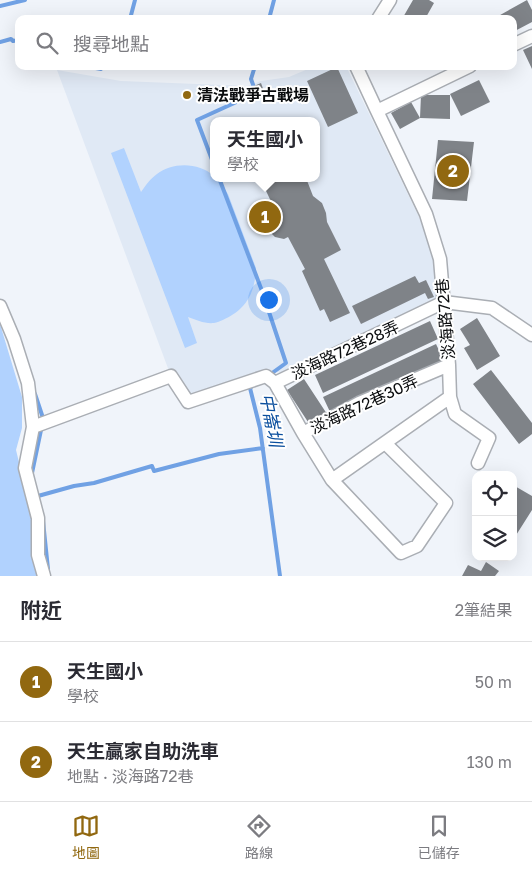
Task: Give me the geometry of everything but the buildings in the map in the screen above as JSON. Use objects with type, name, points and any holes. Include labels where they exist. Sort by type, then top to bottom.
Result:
[{"type":"street","points":[[381,15],[390,0]]},
{"type":"street","points":[[517,43],[532,36]]},
{"type":"street","name":"淡海路72巷","points":[[358,70],[426,214],[440,259],[450,364],[450,397]]},
{"type":"street","points":[[378,111],[462,70]]},
{"type":"street","points":[[444,302],[492,308],[532,335]]},
{"type":"street","name":"淡海路72巷28弄","points":[[33,428],[171,376],[188,402],[266,376],[275,383],[444,302]]},
{"type":"street","points":[[0,306],[14,339],[28,383],[33,428],[25,468],[38,518],[38,556],[44,576]]},
{"type":"street","name":"淡海路72巷30弄","points":[[332,480],[303,433],[359,403],[450,364]]},
{"type":"street","points":[[275,383],[303,433]]},
{"type":"street","points":[[385,443],[446,503],[417,546],[400,553],[332,480],[450,397],[455,414],[489,438],[478,463]]},
{"type":"shaded area","points":[[57,70],[121,81],[248,86],[261,81],[289,77],[306,70],[348,70],[433,246],[438,297],[283,373],[269,371],[190,397],[169,371]]},
{"type":"shaded area","points":[[124,148],[141,192],[148,182],[163,170],[186,165],[208,171],[210,173],[210,182],[219,182],[228,194],[256,268],[253,289],[243,306],[226,319],[211,323],[188,317],[197,343],[185,348],[111,153]]},
{"type":"shaded area","points":[[0,324],[22,397],[22,428],[16,450],[33,519],[34,564],[38,576],[0,576]]},
{"type":"waterway","points":[[0,6],[25,0]]},
{"type":"waterway","points":[[131,15],[135,0]]},
{"type":"waterway","name":"中崙圳","points":[[270,15],[274,0]]},
{"type":"waterway","points":[[0,42],[11,39],[15,41]]},
{"type":"waterway","name":"中崙圳","points":[[210,154],[197,120],[256,93],[251,79],[254,70]]},
{"type":"waterway","name":"中崙圳","points":[[221,182],[262,291],[286,363],[268,376]]},
{"type":"waterway","name":"中崙圳","points":[[254,385],[250,388],[260,428],[280,576]]},
{"type":"waterway","name":"中崙圳","points":[[35,394],[43,418]]},
{"type":"waterway","name":"中崙圳","points":[[32,473],[41,430]]},
{"type":"waterway","points":[[38,496],[74,486],[94,483],[152,466],[154,471],[219,454],[263,448]]},
{"type":"waterway","name":"中崙圳","points":[[43,521],[48,569]]},
{"type":"place","name":"清法戰爭古戰場","points":[[187,95]]},
{"type":"place","name":"天生贏家自助洗車","points":[[453,171]]},
{"type":"place","name":"天生國小","points":[[265,217]]}]
